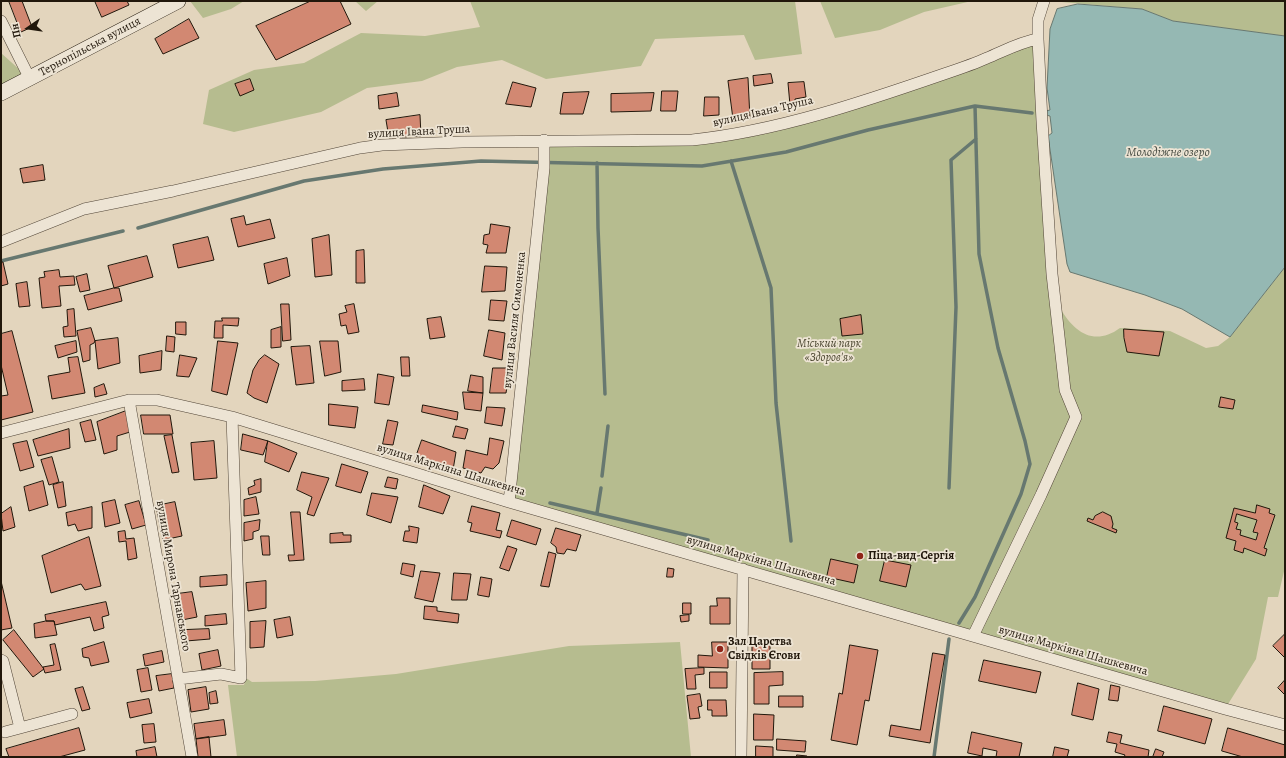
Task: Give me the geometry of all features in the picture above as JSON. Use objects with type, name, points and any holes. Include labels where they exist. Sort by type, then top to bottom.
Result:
[{"type":"street","name":"Тернопільська вулиця","points":[[1,93],[178,1]]},
{"type":"street","points":[[973,636],[1041,496],[1076,417],[1065,390],[1052,274],[1038,39],[1038,20],[1044,1]]},
{"type":"street","points":[[1,21],[30,78]]},
{"type":"street","name":"вулиця Івана Труша","points":[[1,242],[84,209],[173,191],[360,148],[382,145],[544,140],[692,140],[718,137],[768,127],[825,111],[936,76],[986,59],[1026,41],[1038,39]]},
{"type":"street","name":"вулиця Василя Симоненка","points":[[509,502],[544,168],[544,140]]},
{"type":"street","name":"вулиця Маркіяна Шашкевича","points":[[1,433],[129,400],[157,400],[232,417],[509,502],[1285,725]]},
{"type":"street","name":"вулиця Мирона Тарнавського","points":[[129,400],[192,757]]},
{"type":"street","points":[[178,679],[221,674],[241,678],[232,417]]},
{"type":"street","points":[[741,757],[743,569]]},
{"type":"street","points":[[1,660],[4,661],[20,728]]},
{"type":"street","points":[[5,732],[72,714]]},
{"type":"green space","points":[[190,1],[244,1],[231,9],[203,18]]},
{"type":"green space","points":[[355,1],[378,1],[366,11]]},
{"type":"green space","points":[[470,1],[795,1],[802,54],[755,60],[744,35],[655,39],[641,66],[546,79],[502,60],[457,67],[422,81],[367,88],[321,112],[234,132],[203,124],[209,90],[254,70],[304,63],[361,33],[425,36],[480,27]]},
{"type":"green space","points":[[820,1],[972,1],[924,12],[880,30],[835,38]]},
{"type":"green space","points":[[1050,1],[1285,1],[1285,36],[1173,21],[1142,9]]},
{"type":"green space","name":"Міський парк «Здоров'я»","points":[[1038,39],[1060,308],[1078,330],[1093,336],[1111,334],[1120,328],[1170,331],[1206,348],[1218,346],[1230,337],[1285,267],[1285,567],[1278,597],[1268,597],[1256,659],[1225,709],[509,502],[544,140],[692,140],[768,127]]},
{"type":"green space","points":[[1,53],[30,79],[1,93]]},
{"type":"green space","points":[[680,642],[691,757],[237,757],[228,685],[244,685],[246,678],[252,682],[315,681],[396,674],[569,646]]},
{"type":"water","name":"Молодіжне озеро","points":[[1078,4],[1142,9],[1173,21],[1285,36],[1285,267],[1230,337],[1182,309],[1145,295],[1070,272],[1067,264],[1048,136],[1052,133],[1050,116],[1046,115],[1046,111],[1050,110],[1047,88],[1050,29],[1057,9]]},
{"type":"building","points":[[9,1],[22,1],[32,27],[21,32]]},
{"type":"building","points":[[95,1],[127,1],[129,5],[102,17]]},
{"type":"building","points":[[311,1],[340,1],[351,24],[276,60],[256,26]]},
{"type":"building","points":[[189,19],[199,38],[163,54],[155,39]]},
{"type":"building","points":[[771,74],[773,83],[754,86],[753,76]]},
{"type":"building","points":[[748,78],[750,119],[733,119],[728,81]]},
{"type":"building","points":[[250,79],[254,90],[240,96],[235,84]]},
{"type":"building","points":[[513,82],[536,88],[531,107],[506,104]]},
{"type":"building","points":[[804,82],[806,97],[795,99],[795,104],[790,105],[788,83]]},
{"type":"building","points":[[662,91],[678,91],[676,111],[661,111]]},
{"type":"building","points":[[589,92],[583,114],[560,114],[563,93]]},
{"type":"building","points":[[397,93],[399,106],[379,109],[378,96]]},
{"type":"building","points":[[654,93],[651,111],[611,112],[611,94]]},
{"type":"building","points":[[705,97],[719,97],[719,115],[704,116]]},
{"type":"building","points":[[420,115],[421,136],[389,138],[386,120]]},
{"type":"building","points":[[43,165],[45,180],[23,183],[20,169]]},
{"type":"building","points":[[244,216],[246,225],[270,219],[275,238],[238,247],[231,219]]},
{"type":"building","points":[[491,224],[510,227],[506,253],[486,253],[488,245],[483,244],[484,235],[489,234]]},
{"type":"building","points":[[329,235],[332,275],[315,277],[312,239]]},
{"type":"building","points":[[208,237],[214,260],[178,268],[173,245]]},
{"type":"building","points":[[364,250],[365,283],[356,283],[356,251]]},
{"type":"building","points":[[147,256],[153,277],[114,288],[108,266]]},
{"type":"building","points":[[287,258],[290,276],[268,284],[264,264]]},
{"type":"building","points":[[1,262],[3,262],[8,284],[1,286]]},
{"type":"building","points":[[485,266],[507,267],[505,291],[482,292]]},
{"type":"building","points":[[59,270],[60,277],[74,276],[75,285],[59,286],[61,306],[42,308],[39,278],[45,277],[44,272]]},
{"type":"building","points":[[87,274],[90,290],[80,292],[76,277]]},
{"type":"building","points":[[27,282],[30,306],[19,307],[16,284]]},
{"type":"building","points":[[119,288],[122,301],[88,310],[84,296]]},
{"type":"building","points":[[491,300],[507,301],[504,321],[489,320]]},
{"type":"building","points":[[281,304],[289,304],[291,340],[283,341]]},
{"type":"building","points":[[354,304],[359,332],[348,334],[346,325],[341,326],[339,314],[347,312],[345,306]]},
{"type":"building","points":[[74,309],[76,336],[64,337],[63,327],[68,326],[67,310]]},
{"type":"building","points":[[861,315],[863,334],[842,336],[840,319]]},
{"type":"building","points":[[441,317],[445,337],[430,339],[427,319]]},
{"type":"building","points":[[222,318],[239,318],[238,326],[223,325],[223,338],[214,338],[215,321],[222,321]]},
{"type":"building","points":[[176,322],[186,322],[186,335],[176,334]]},
{"type":"building","points":[[281,327],[281,347],[271,348],[271,330]]},
{"type":"building","points":[[91,328],[95,341],[90,345],[90,360],[83,362],[77,331]]},
{"type":"building","points":[[1124,329],[1164,332],[1159,356],[1127,352]]},
{"type":"building","points":[[489,330],[505,333],[502,360],[484,356]]},
{"type":"building","points":[[12,331],[33,412],[1,420],[1,396],[8,395],[1,365],[1,334]]},
{"type":"building","points":[[167,336],[175,337],[174,352],[166,351]]},
{"type":"building","points":[[118,338],[120,363],[98,369],[95,341]]},
{"type":"building","points":[[76,341],[77,352],[58,358],[55,346]]},
{"type":"building","points":[[218,341],[238,343],[227,395],[212,391]]},
{"type":"building","points":[[320,341],[338,341],[341,372],[325,376]]},
{"type":"building","points":[[310,346],[314,383],[296,385],[291,347]]},
{"type":"building","points":[[162,351],[161,370],[140,373],[139,356]]},
{"type":"building","points":[[180,355],[197,358],[189,377],[177,376]]},
{"type":"building","points":[[265,355],[279,364],[267,403],[254,398],[247,393],[253,370],[259,360]]},
{"type":"building","points":[[78,357],[85,393],[52,399],[48,376],[70,372],[68,358]]},
{"type":"building","points":[[401,357],[409,357],[410,376],[402,376]]},
{"type":"building","points":[[493,368],[510,368],[506,393],[490,393]]},
{"type":"building","points":[[378,374],[394,377],[389,405],[375,403]]},
{"type":"building","points":[[471,375],[483,377],[483,393],[468,391]]},
{"type":"building","points":[[364,379],[365,390],[342,391],[342,381]]},
{"type":"building","points":[[104,384],[107,394],[95,397],[94,388]]},
{"type":"building","points":[[463,392],[483,393],[481,411],[465,409]]},
{"type":"building","points":[[1221,397],[1235,400],[1233,409],[1219,407]]},
{"type":"building","points":[[329,404],[358,407],[355,428],[329,425]]},
{"type":"building","points":[[423,405],[458,412],[457,420],[422,412]]},
{"type":"building","points":[[487,407],[505,408],[502,426],[485,423]]},
{"type":"building","points":[[126,411],[130,432],[117,436],[117,450],[104,454],[97,422]]},
{"type":"building","points":[[141,415],[170,415],[173,434],[144,434]]},
{"type":"building","points":[[91,420],[96,440],[85,442],[80,423]]},
{"type":"building","points":[[388,420],[398,422],[393,445],[383,444]]},
{"type":"building","points":[[456,426],[468,429],[465,439],[453,437]]},
{"type":"building","points":[[69,429],[70,448],[38,456],[33,440]]},
{"type":"building","points":[[243,434],[268,441],[263,455],[241,450]]},
{"type":"building","points":[[172,435],[179,472],[172,473],[164,436]]},
{"type":"building","points":[[490,438],[504,441],[499,463],[493,469],[485,467],[481,473],[463,468],[466,450],[487,455]]},
{"type":"building","points":[[422,440],[456,452],[453,470],[416,457]]},
{"type":"building","points":[[27,441],[34,467],[20,471],[13,444]]},
{"type":"building","points":[[214,441],[217,478],[194,480],[191,443]]},
{"type":"building","points":[[268,441],[297,453],[289,472],[265,462]]},
{"type":"building","points":[[52,457],[59,482],[49,485],[41,460]]},
{"type":"building","points":[[342,464],[368,472],[361,493],[336,486]]},
{"type":"building","points":[[302,472],[329,478],[314,516],[307,514],[312,497],[297,490]]},
{"type":"building","points":[[388,477],[398,479],[396,489],[385,487]]},
{"type":"building","points":[[261,479],[261,492],[249,495],[248,488],[255,485],[254,481]]},
{"type":"building","points":[[43,481],[48,505],[29,511],[24,487]]},
{"type":"building","points":[[63,482],[66,506],[58,508],[53,485]]},
{"type":"building","points":[[424,485],[450,496],[443,514],[419,507]]},
{"type":"building","points":[[372,493],[398,497],[391,523],[367,515]]},
{"type":"building","points":[[256,497],[259,514],[244,516],[244,500]]},
{"type":"building","points":[[115,500],[120,523],[105,527],[102,503]]},
{"type":"building","points":[[139,501],[146,525],[132,529],[125,505]]},
{"type":"building","points":[[175,502],[182,536],[163,540],[156,506]]},
{"type":"building","points":[[1257,505],[1270,509],[1269,513],[1275,515],[1264,548],[1267,549],[1265,556],[1244,548],[1243,553],[1234,550],[1236,541],[1226,538],[1234,508],[1255,513]],"holes":[[[1237,514],[1257,520],[1253,532],[1258,533],[1256,540],[1240,535],[1241,530],[1236,529],[1238,523],[1235,522]]]},
{"type":"building","points":[[472,506],[500,513],[496,530],[502,531],[500,538],[470,531],[472,523],[468,522]]},
{"type":"building","points":[[11,507],[15,527],[3,531],[1,514]]},
{"type":"building","points":[[92,507],[92,528],[78,531],[75,524],[68,526],[66,513]]},
{"type":"building","points":[[291,512],[300,512],[304,560],[289,561],[288,555],[294,555]]},
{"type":"building","points":[[1103,512],[1111,516],[1113,524],[1112,528],[1117,530],[1116,533],[1087,521],[1088,518],[1093,520],[1095,516]]},
{"type":"building","points":[[260,520],[259,530],[253,532],[253,539],[244,541],[244,523]]},
{"type":"building","points":[[512,520],[541,529],[536,545],[507,536]]},
{"type":"building","points":[[409,526],[419,528],[417,543],[403,541],[405,531],[409,531]]},
{"type":"building","points":[[556,528],[581,535],[576,551],[567,549],[564,554],[557,553],[556,547],[551,543]]},
{"type":"building","points":[[125,531],[126,539],[134,538],[137,558],[128,560],[126,541],[119,542],[118,532]]},
{"type":"building","points":[[343,533],[343,535],[351,535],[351,542],[330,543],[330,534]]},
{"type":"building","points":[[261,536],[269,536],[270,555],[263,555]]},
{"type":"building","points":[[89,537],[101,586],[85,590],[81,584],[51,593],[42,556]]},
{"type":"building","points":[[508,546],[517,549],[509,571],[500,568]]},
{"type":"building","points":[[549,552],[556,554],[549,587],[541,586]]},
{"type":"building","points":[[831,559],[858,565],[854,583],[827,577]]},
{"type":"building","points":[[885,560],[911,565],[906,587],[880,581]]},
{"type":"building","points":[[403,563],[415,565],[413,577],[401,574]]},
{"type":"building","points":[[668,568],[674,569],[673,577],[667,577]]},
{"type":"building","points":[[421,571],[440,573],[433,602],[415,598]]},
{"type":"building","points":[[454,573],[471,574],[467,600],[452,600]]},
{"type":"building","points":[[227,575],[227,585],[200,587],[200,577]]},
{"type":"building","points":[[481,577],[492,579],[489,597],[478,595]]},
{"type":"building","points":[[1,581],[12,628],[1,630]]},
{"type":"building","points":[[266,581],[266,608],[248,611],[246,583]]},
{"type":"building","points":[[192,592],[197,617],[182,620],[177,594]]},
{"type":"building","points":[[717,598],[730,598],[730,624],[710,624],[710,606],[717,606]]},
{"type":"building","points":[[106,602],[109,615],[102,617],[104,628],[94,631],[90,617],[55,625],[54,621],[46,621],[45,615]]},
{"type":"building","points":[[683,603],[691,603],[691,614],[683,614]]},
{"type":"building","points":[[425,606],[437,607],[437,611],[459,614],[458,623],[424,619]]},
{"type":"building","points":[[226,614],[227,624],[205,626],[205,616]]},
{"type":"building","points":[[689,615],[689,621],[681,622],[680,616]]},
{"type":"building","points":[[290,617],[293,635],[277,638],[274,620]]},
{"type":"building","points":[[54,621],[57,635],[35,638],[34,624]]},
{"type":"building","points":[[266,621],[264,647],[250,648],[250,622]]},
{"type":"building","points":[[209,629],[210,639],[186,641],[185,630]]},
{"type":"building","points":[[14,630],[44,669],[33,677],[3,640]]},
{"type":"building","points":[[1285,634],[1285,658],[1273,646]]},
{"type":"building","points":[[104,642],[109,662],[91,666],[89,658],[83,657],[82,649]]},
{"type":"building","name":"Зал Царства Свідків Єгови","points":[[712,642],[728,642],[728,668],[698,667],[698,655],[712,656]]},
{"type":"building","points":[[55,644],[61,670],[45,673],[43,667],[54,665],[50,645]]},
{"type":"building","points":[[770,645],[770,669],[752,669],[752,646]]},
{"type":"building","points":[[850,645],[878,650],[869,701],[865,700],[857,745],[831,740],[839,693],[842,694]]},
{"type":"building","points":[[218,650],[221,666],[202,670],[199,654]]},
{"type":"building","points":[[162,651],[164,662],[145,666],[143,655]]},
{"type":"building","points":[[933,653],[945,655],[930,743],[889,736],[891,725],[920,730]]},
{"type":"building","points":[[984,660],[1041,672],[1036,693],[979,681]]},
{"type":"building","points":[[148,668],[152,690],[141,692],[137,670]]},
{"type":"building","points":[[704,668],[704,674],[695,675],[696,689],[687,689],[685,669]]},
{"type":"building","points":[[710,672],[727,672],[727,688],[710,688]]},
{"type":"building","points":[[783,672],[783,685],[769,686],[769,704],[754,704],[754,673]]},
{"type":"building","points":[[172,674],[174,688],[159,691],[156,676]]},
{"type":"building","points":[[1285,680],[1285,695],[1278,688]]},
{"type":"building","points":[[1078,683],[1099,689],[1093,720],[1072,715]]},
{"type":"building","points":[[1111,685],[1120,687],[1118,701],[1109,700]]},
{"type":"building","points":[[83,687],[90,709],[82,711],[75,689]]},
{"type":"building","points":[[206,687],[209,709],[191,712],[188,690]]},
{"type":"building","points":[[216,691],[218,703],[210,704],[209,693]]},
{"type":"building","points":[[700,694],[702,706],[698,707],[700,718],[690,719],[687,696]]},
{"type":"building","points":[[779,696],[803,696],[803,707],[779,707]]},
{"type":"building","points":[[149,699],[152,713],[130,718],[127,703]]},
{"type":"building","points":[[708,700],[726,700],[727,716],[712,716],[712,710],[708,710]]},
{"type":"building","points":[[1164,706],[1212,719],[1205,744],[1158,731]]},
{"type":"building","points":[[754,714],[774,715],[773,740],[754,740]]},
{"type":"building","points":[[224,720],[226,735],[196,739],[194,724]]},
{"type":"building","points":[[154,724],[156,742],[144,743],[142,725]]},
{"type":"building","points":[[79,728],[85,750],[59,757],[9,757],[6,749]]},
{"type":"building","points":[[1228,728],[1285,745],[1285,757],[1243,757],[1222,751]]},
{"type":"building","points":[[972,732],[1022,743],[1019,757],[996,757],[997,751],[983,748],[982,756],[968,753]]},
{"type":"building","points":[[1109,732],[1122,735],[1120,743],[1149,750],[1148,757],[1124,757],[1125,755],[1115,752],[1117,744],[1107,742]]},
{"type":"building","points":[[209,737],[211,757],[198,757],[196,739]]},
{"type":"building","points":[[777,739],[806,741],[805,752],[777,750]]},
{"type":"building","points":[[756,746],[773,747],[773,757],[756,757]]},
{"type":"building","points":[[155,747],[157,757],[137,757],[136,751]]},
{"type":"building","points":[[1055,747],[1069,750],[1067,757],[1053,757]]},
{"type":"building","points":[[1156,749],[1164,752],[1162,757],[1153,757]]},
{"type":"building","points":[[797,755],[807,756],[797,757]]},
{"type":"waterway","points":[[138,228],[304,181],[383,169],[481,161],[702,166],[786,152],[868,130],[975,106],[1032,113]]},
{"type":"waterway","points":[[959,623],[975,597],[1021,494],[1030,464],[1025,441],[998,348],[979,254],[975,106]]},
{"type":"waterway","points":[[949,488],[956,307],[951,160],[976,139]]},
{"type":"waterway","points":[[731,161],[771,288],[776,403],[791,541]]},
{"type":"waterway","points":[[597,163],[598,228],[605,394]]},
{"type":"waterway","points":[[1,261],[123,231]]},
{"type":"waterway","points":[[602,476],[608,426]]},
{"type":"waterway","points":[[597,513],[601,488]]},
{"type":"waterway","points":[[550,503],[708,540]]},
{"type":"waterway","points":[[934,757],[949,639]]},
{"type":"place","name":"Піца-вид-Сергія","points":[[860,556]]},
{"type":"place","name":"Зал Царства Свідків Єгови","points":[[720,649]]}]
